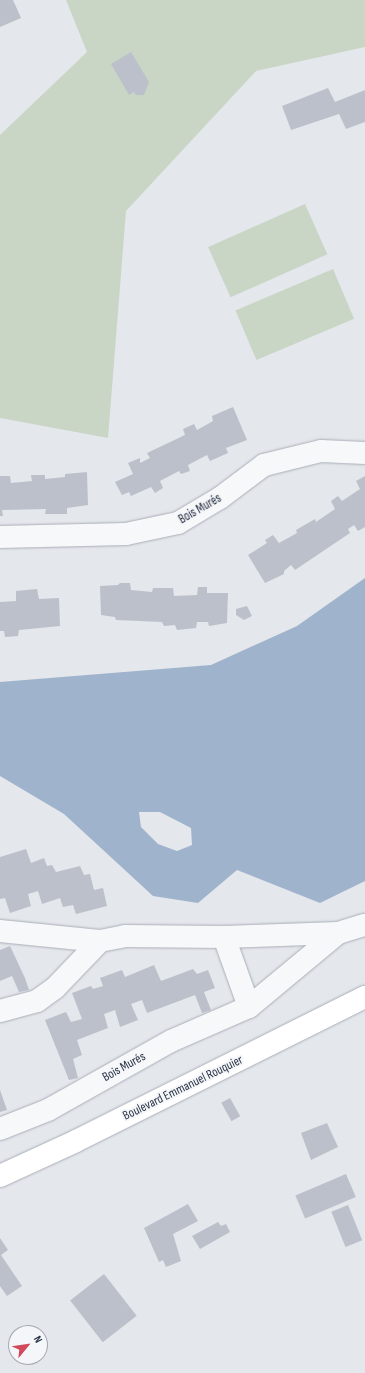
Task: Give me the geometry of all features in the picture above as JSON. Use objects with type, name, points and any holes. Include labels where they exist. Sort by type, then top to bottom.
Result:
[{"type":"street","name":"Bois Murés","points":[[0,537],[126,534],[178,523],[220,498],[264,465],[321,452],[365,453]]},
{"type":"street","name":"Bois Murés","points":[[0,931],[100,941],[125,936],[224,937],[338,934],[365,925]]},
{"type":"street","name":"Bois Murés","points":[[0,1129],[48,1110],[171,1042],[249,1007],[338,934]]},
{"type":"street","points":[[224,937],[249,1007]]},
{"type":"street","points":[[0,1011],[37,1001],[55,988],[100,941]]},
{"type":"street","name":"Boulevard Emmanuel Rouquier","points":[[0,1176],[76,1141],[365,997]]},
{"type":"green space","points":[[66,0],[365,0],[365,47],[256,71],[126,211],[108,438],[0,418],[0,135],[87,52]]},
{"type":"green space","points":[[305,204],[327,254],[231,297],[208,247]]},
{"type":"green space","points":[[333,269],[354,319],[257,360],[235,310]]},
{"type":"water","points":[[365,578],[365,881],[320,903],[237,870],[198,903],[153,896],[64,814],[0,776],[0,682],[211,665],[297,626]],"holes":[[[139,812],[160,812],[191,828],[192,845],[177,851],[158,844],[141,827]]]},
{"type":"building","points":[[0,0],[13,0],[21,18],[0,27]]},
{"type":"building","points":[[131,52],[149,82],[144,95],[136,95],[134,92],[129,95],[111,64]]},
{"type":"building","points":[[328,88],[335,102],[365,90],[365,122],[346,129],[339,114],[291,130],[282,106]]},
{"type":"building","points":[[233,407],[247,440],[226,448],[228,453],[210,461],[207,455],[188,465],[190,471],[181,474],[179,471],[160,481],[163,488],[155,493],[151,487],[131,496],[129,492],[122,495],[115,482],[133,474],[128,463],[140,458],[140,463],[150,458],[147,453],[185,435],[183,429],[194,424],[197,430],[213,421],[212,416]]},
{"type":"building","points":[[87,472],[88,505],[67,508],[67,514],[45,514],[46,509],[2,510],[3,516],[0,516],[0,476],[10,476],[11,483],[32,481],[31,475],[45,475],[45,479],[65,477],[65,474]]},
{"type":"building","points":[[365,476],[365,527],[358,531],[354,525],[348,529],[350,533],[295,570],[291,565],[284,571],[284,574],[265,583],[248,555],[267,543],[265,540],[273,535],[279,543],[297,533],[296,530],[315,519],[316,522],[335,509],[331,501],[338,496],[342,501],[360,489],[356,481]]},
{"type":"building","points":[[120,583],[130,583],[131,590],[152,592],[153,588],[173,588],[174,596],[197,595],[198,587],[207,587],[207,593],[228,593],[227,623],[209,626],[208,622],[197,622],[196,628],[177,630],[175,625],[164,626],[162,622],[116,620],[115,617],[101,615],[100,586],[118,585]]},
{"type":"building","points":[[37,589],[39,599],[59,598],[60,626],[19,630],[18,636],[5,637],[4,631],[0,631],[0,602],[16,601],[16,591]]},
{"type":"building","points":[[247,606],[252,616],[244,620],[236,615],[236,609]]},
{"type":"building","points":[[26,849],[31,863],[44,858],[47,866],[52,865],[56,872],[80,866],[84,875],[90,874],[94,890],[103,888],[107,906],[76,914],[73,905],[63,907],[60,898],[42,904],[38,891],[28,894],[31,906],[10,913],[5,898],[0,899],[0,857]]},
{"type":"building","points":[[10,946],[29,990],[19,992],[12,976],[0,981],[0,950]]},
{"type":"building","points":[[154,965],[161,981],[193,969],[197,974],[208,970],[215,988],[204,992],[211,1010],[202,1013],[195,995],[147,1013],[142,1000],[131,1004],[138,1020],[120,1027],[115,1010],[104,1014],[108,1028],[77,1040],[82,1055],[73,1059],[78,1078],[69,1080],[45,1020],[66,1012],[71,1022],[82,1019],[72,993],[91,986],[93,989],[103,986],[100,978],[122,970],[125,977]]},
{"type":"building","points":[[0,1090],[7,1110],[0,1112]]},
{"type":"building","points":[[230,1098],[240,1116],[231,1121],[221,1103]]},
{"type":"building","points":[[327,1123],[338,1147],[311,1160],[301,1133]]},
{"type":"building","points":[[346,1174],[356,1197],[305,1219],[295,1195]]},
{"type":"building","points":[[188,1204],[198,1221],[173,1234],[181,1261],[166,1267],[163,1260],[159,1262],[144,1228]]},
{"type":"building","points":[[348,1205],[362,1240],[346,1247],[331,1212]]},
{"type":"building","points":[[218,1222],[221,1226],[226,1224],[230,1232],[200,1249],[192,1236]]},
{"type":"building","points":[[0,1238],[8,1250],[1,1255],[22,1286],[7,1296],[0,1286]]},
{"type":"building","points":[[104,1274],[137,1316],[103,1342],[70,1300]]}]
